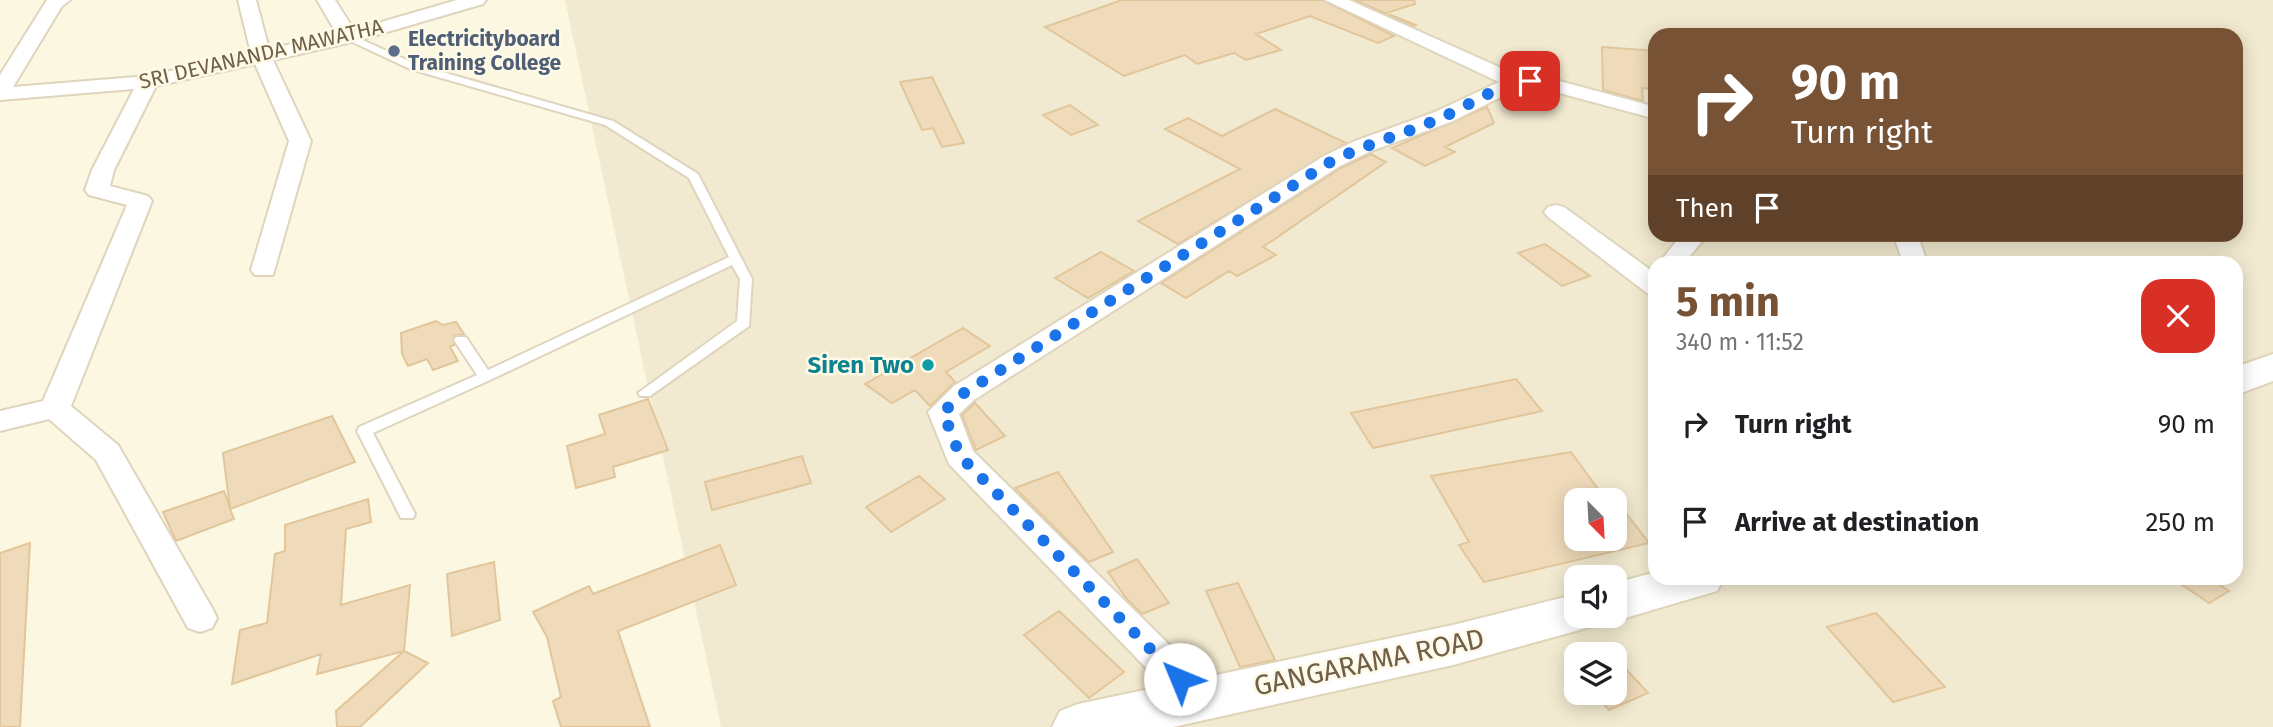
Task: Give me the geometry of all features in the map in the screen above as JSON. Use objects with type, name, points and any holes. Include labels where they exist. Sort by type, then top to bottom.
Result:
[{"type":"street","points":[[0,93],[55,2],[61,0]]},
{"type":"street","points":[[247,0],[251,29],[261,57],[300,141],[264,270]]},
{"type":"street","points":[[326,0],[349,37]]},
{"type":"street","name":"SRI DEVANANDA MAWATHA","points":[[0,93],[148,82],[349,37],[477,0]]},
{"type":"street","points":[[1334,0],[1516,82],[1545,82],[1629,109],[1648,112]]},
{"type":"street","points":[[55,408],[140,201],[97,190],[103,170],[148,82]]},
{"type":"street","points":[[1198,697],[960,456],[943,412],[964,393],[1332,161],[1363,146],[1443,117],[1516,82]]},
{"type":"street","points":[[1556,212],[1648,275]]},
{"type":"street","points":[[1677,256],[1689,242]]},
{"type":"street","points":[[2243,379],[2273,366]]},
{"type":"street","points":[[0,421],[55,408]]},
{"type":"street","points":[[55,408],[107,453],[200,618]]},
{"type":"street","points":[[1627,599],[1676,585]]},
{"type":"street","name":"GANGARAMA ROAD","points":[[1078,727],[1198,697],[1489,638],[1564,617]]},
{"type":"lane","points":[[349,37],[414,66],[609,123],[694,176],[747,279],[744,323],[645,393]]},
{"type":"lane","points":[[407,514],[364,432],[736,258]]},
{"type":"lane","points":[[461,341],[485,377]]},
{"type":"shaded area","points":[[565,0],[2273,0],[2273,727],[721,727]]},
{"type":"building","points":[[1122,0],[1323,0],[1394,36],[1378,43],[1310,16],[1256,34],[1281,50],[1246,60],[1234,53],[1197,64],[1185,55],[1124,76],[1045,27]]},
{"type":"building","points":[[1355,0],[1414,0],[1415,4],[1386,13],[1416,25],[1414,26]]},
{"type":"building","points":[[1602,47],[1648,50],[1648,89],[1642,88],[1643,101],[1603,90]]},
{"type":"building","points":[[932,77],[964,143],[942,147],[933,128],[922,130],[900,82]]},
{"type":"building","points":[[1070,105],[1098,125],[1071,135],[1043,115]]},
{"type":"building","points":[[1487,107],[1494,123],[1445,147],[1455,152],[1425,166],[1392,148]]},
{"type":"building","points":[[1275,109],[1346,143],[1178,244],[1138,221],[1240,169],[1165,129],[1188,118],[1222,136]]},
{"type":"building","points":[[1371,154],[1386,162],[1263,247],[1276,255],[1237,276],[1229,271],[1186,298],[1161,283],[1341,168]]},
{"type":"building","points":[[1545,244],[1590,276],[1562,286],[1518,253]]},
{"type":"building","points":[[1101,252],[1134,271],[1088,298],[1055,278]]},
{"type":"building","points":[[436,321],[443,325],[456,322],[464,334],[454,336],[454,345],[450,347],[458,361],[433,370],[427,359],[408,366],[402,354],[401,333]]},
{"type":"building","name":"Siren Two","points":[[963,328],[990,346],[946,372],[955,382],[930,406],[915,390],[892,403],[865,384]]},
{"type":"building","points":[[1516,379],[1542,411],[1373,448],[1351,413]]},
{"type":"building","points":[[648,399],[668,450],[613,467],[615,477],[576,488],[567,446],[605,434],[599,415]]},
{"type":"building","points":[[975,403],[1005,436],[976,450],[962,415]]},
{"type":"building","points":[[332,416],[355,462],[230,509],[234,519],[176,541],[163,512],[224,491],[230,508],[223,453]]},
{"type":"building","points":[[1571,452],[1597,488],[1564,488],[1564,551],[1615,551],[1484,582],[1459,545],[1469,542],[1431,476]]},
{"type":"building","points":[[802,456],[811,483],[712,510],[705,482]]},
{"type":"building","points":[[1058,472],[1113,552],[1089,562],[1015,488]]},
{"type":"building","points":[[919,476],[945,499],[891,532],[866,507]]},
{"type":"building","points":[[368,499],[371,522],[346,529],[341,605],[410,585],[404,651],[317,674],[321,654],[232,684],[240,630],[267,623],[275,554],[285,551],[285,525]]},
{"type":"building","points":[[1628,516],[1648,542],[1628,548]]},
{"type":"building","points":[[30,543],[20,727],[0,727],[0,553]]},
{"type":"building","points":[[720,545],[736,585],[618,631],[650,727],[561,727],[553,701],[561,697],[547,637],[533,612],[589,586],[593,594]]},
{"type":"building","points":[[1137,559],[1169,603],[1142,614],[1126,598],[1108,572]]},
{"type":"building","points":[[494,562],[500,620],[452,636],[447,574]]},
{"type":"building","points":[[1238,583],[1275,660],[1240,667],[1206,591]]},
{"type":"building","points":[[2182,585],[2220,585],[2229,591],[2209,603]]},
{"type":"building","points":[[1059,611],[1124,672],[1089,698],[1024,635]]},
{"type":"building","points":[[1876,613],[1945,687],[1893,702],[1827,627]]},
{"type":"building","points":[[404,651],[428,663],[360,727],[337,727],[336,711]]},
{"type":"building","points":[[1627,670],[1648,693],[1627,702]]},
{"type":"building","points":[[1605,705],[1620,705],[1609,710]]},
{"type":"place","name":"Electricityboard Training College","points":[[394,51]]},
{"type":"place","name":"Siren Two","points":[[928,365]]},
{"type":"route","points":[[1180,679],[960,456],[943,412],[964,393],[1332,161],[1363,146],[1443,117],[1516,82],[1530,81]]}]
